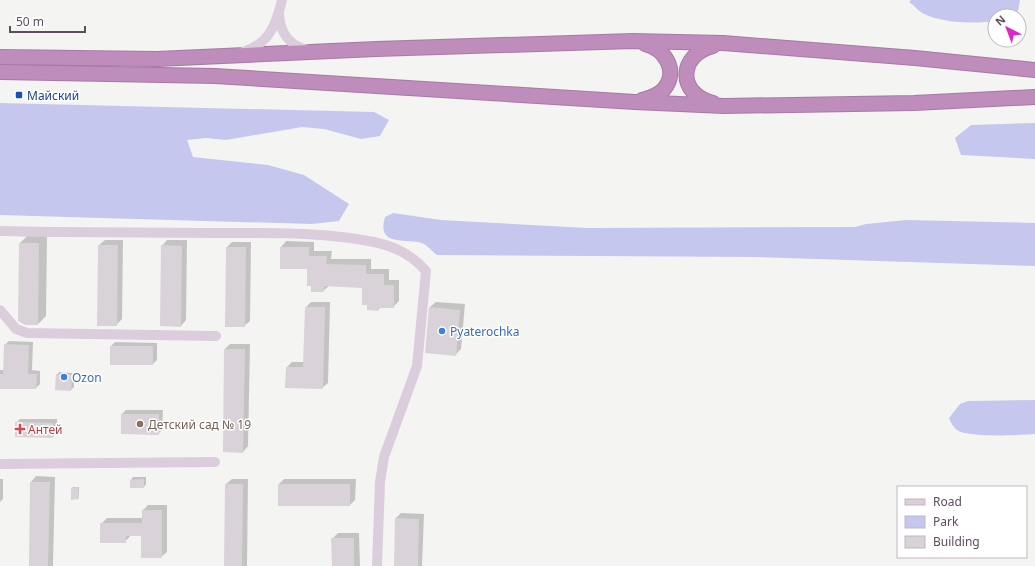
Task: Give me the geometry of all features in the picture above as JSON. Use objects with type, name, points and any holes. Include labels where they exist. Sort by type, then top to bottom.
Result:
[{"type":"highway","points":[[633,41],[659,49],[666,57],[670,68],[670,79],[664,89],[652,97],[635,102]]},
{"type":"highway","points":[[0,57],[157,59],[633,41],[723,43],[915,58],[1035,70]]},
{"type":"highway","points":[[723,43],[697,53],[688,64],[686,77],[691,90],[702,100],[724,106]]},
{"type":"highway","points":[[0,72],[215,76],[635,102],[724,106],[914,103],[1035,97]]},
{"type":"street","points":[[230,57],[258,46],[271,32],[282,0]]},
{"type":"street","points":[[279,12],[279,23],[287,38],[304,49],[316,52]]},
{"type":"street","points":[[0,231],[277,233],[341,237],[375,242],[402,252],[420,265],[426,271],[417,366],[384,457],[380,482],[377,566]]},
{"type":"street","points":[[0,310],[16,329],[27,333],[216,336]]},
{"type":"street","points":[[0,464],[215,462]]},
{"type":"green space","points":[[911,0],[1020,0],[1019,8],[987,8],[987,21],[978,22],[949,21],[931,17],[924,14],[909,2]]},
{"type":"green space","points":[[0,103],[374,112],[389,120],[380,136],[361,139],[324,129],[302,127],[226,140],[206,138],[187,140],[193,157],[268,165],[304,175],[349,204],[339,221],[312,224],[0,215]]},
{"type":"green space","points":[[1035,123],[1035,159],[961,155],[955,138],[971,125]]},
{"type":"green space","points":[[393,213],[441,220],[587,228],[855,227],[866,224],[906,220],[1035,223],[1035,266],[756,257],[437,255],[422,243],[388,237],[383,227],[385,217]]},
{"type":"green space","points":[[1035,400],[1035,434],[983,435],[963,433],[954,428],[949,418],[960,404],[968,401]]},
{"type":"building","points":[[19,243],[39,243],[38,325],[25,325],[18,321]]},
{"type":"building","points":[[98,245],[118,245],[117,326],[97,326]]},
{"type":"building","points":[[161,245],[182,246],[181,327],[160,326]]},
{"type":"building","points":[[226,247],[246,247],[245,327],[225,327]]},
{"type":"building","points":[[280,247],[309,247],[309,256],[327,256],[326,264],[366,265],[366,274],[384,274],[384,285],[394,285],[394,308],[378,308],[378,311],[367,310],[367,305],[362,305],[362,288],[324,286],[324,292],[311,292],[311,286],[307,286],[307,269],[280,269]]},
{"type":"building","points":[[305,307],[325,307],[323,389],[285,388],[286,367],[303,367]]},
{"type":"building","name":"Pyaterochka","points":[[429,307],[460,310],[456,356],[425,353]]},
{"type":"building","points":[[4,344],[29,345],[28,374],[37,374],[36,389],[0,389],[0,374],[3,374]]},
{"type":"building","points":[[110,346],[153,346],[153,365],[110,365]]},
{"type":"building","points":[[224,349],[245,349],[243,453],[223,452]]},
{"type":"building","points":[[56,374],[72,375],[71,391],[55,390]]},
{"type":"building","name":"Детский сад № 19","points":[[121,414],[159,414],[159,435],[121,434]]},
{"type":"building","points":[[15,422],[53,423],[53,438],[15,437]]},
{"type":"building","points":[[144,479],[144,488],[130,488],[130,480]]},
{"type":"building","points":[[30,482],[50,482],[48,566],[29,566]]},
{"type":"building","points":[[225,484],[243,484],[242,566],[224,566]]},
{"type":"building","points":[[278,484],[350,484],[350,506],[278,506]]},
{"type":"building","points":[[78,487],[79,499],[71,500],[71,488]]},
{"type":"building","points":[[142,510],[162,510],[162,558],[141,558],[141,536],[126,536],[126,543],[100,543],[100,523],[142,523]]},
{"type":"building","points":[[395,518],[419,519],[418,566],[394,566]]},
{"type":"building","points":[[331,538],[354,538],[354,566],[332,566]]},
{"type":"place","name":"Майский","points":[[19,95]]},
{"type":"place","name":"Pyaterochka","points":[[442,331]]},
{"type":"place","name":"Ozon","points":[[64,377]]},
{"type":"place","name":"Детский сад № 19","points":[[140,424]]},
{"type":"place","name":"Антей","points":[[20,429]]}]
